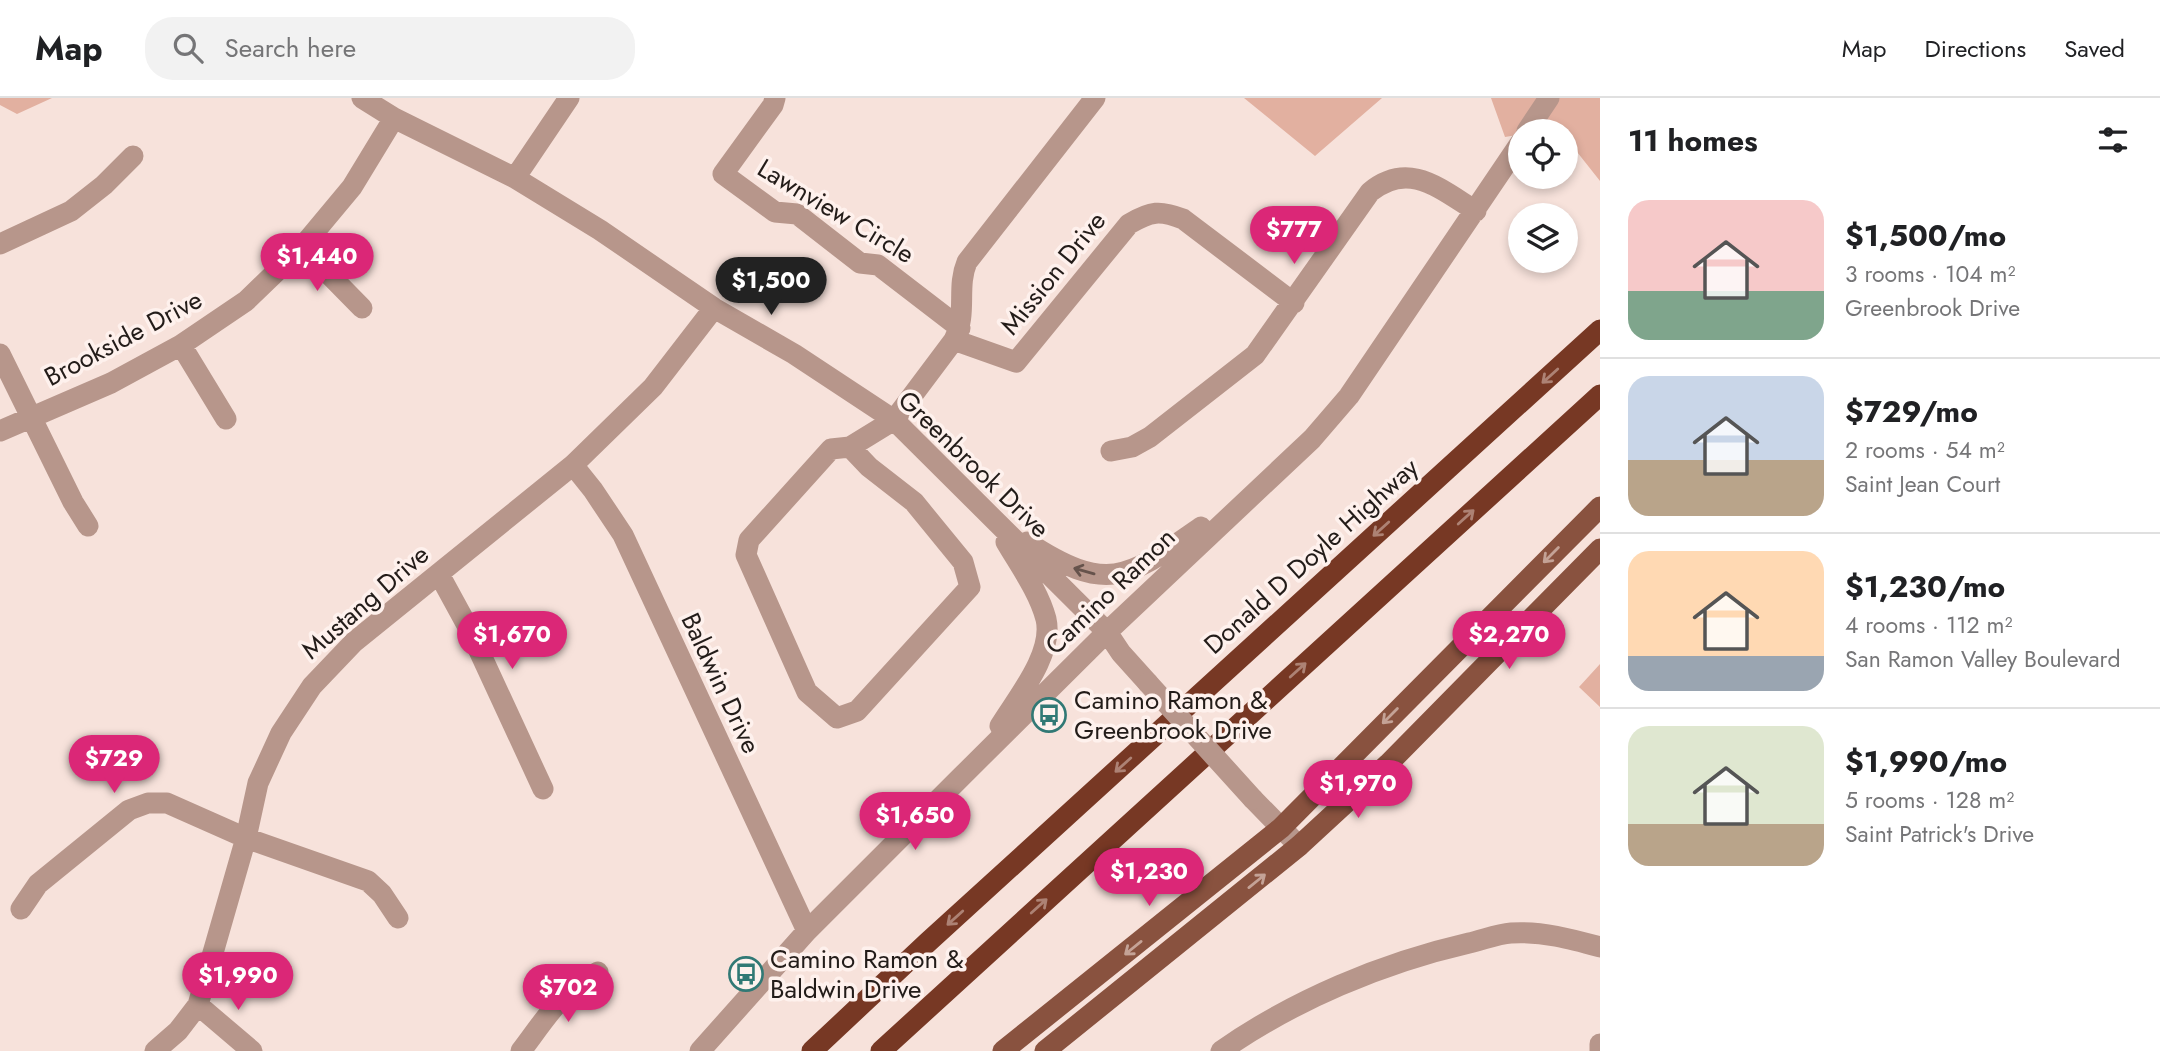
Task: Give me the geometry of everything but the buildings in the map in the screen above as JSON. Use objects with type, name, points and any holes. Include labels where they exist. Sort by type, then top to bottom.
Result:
[{"type":"highway","name":"Donald D Doyle Highway","points":[[812,1051],[1600,330]]},
{"type":"highway","points":[[881,1051],[1600,395]]},
{"type":"main road","points":[[1003,1051],[1282,828],[1600,507]]},
{"type":"main road","points":[[1045,1051],[1299,846],[1388,764],[1600,549]]},
{"type":"street","name":"Greenbrook Drive","points":[[362,98],[394,118],[515,178],[600,230],[714,308],[794,355],[894,420],[1107,632],[1121,653],[1252,799],[1299,846]]},
{"type":"street","points":[[515,178],[569,98]]},
{"type":"street","name":"Lawnview Circle","points":[[775,98],[773,106],[723,174],[775,212],[797,214],[860,263],[878,265],[957,334]]},
{"type":"street","points":[[850,447],[869,467],[914,502],[963,562],[970,586],[857,711],[836,718],[807,692],[746,555],[749,540],[831,449],[850,447],[894,420],[957,334],[963,302],[961,276],[967,262],[1095,98]]},
{"type":"street","points":[[1535,119],[1549,98]]},
{"type":"street","name":"Brookside Drive","points":[[0,432],[111,383],[181,345],[246,301],[302,247],[352,187],[394,118]]},
{"type":"street","points":[[0,244],[71,211],[104,185],[134,156]]},
{"type":"street","name":"Camino Ramon","points":[[700,1051],[807,931],[982,755],[1107,632],[1312,439],[1349,397],[1508,162]]},
{"type":"street","points":[[1111,452],[1132,447],[1150,437],[1255,355],[1370,192],[1391,178],[1404,176],[1423,180],[1476,211]]},
{"type":"street","name":"Mission Drive","points":[[957,334],[1016,362],[1129,224],[1155,212],[1183,219],[1294,303]]},
{"type":"street","points":[[302,247],[362,308]]},
{"type":"street","name":"Mustang Drive","points":[[155,1051],[177,1031],[198,1005],[246,838],[258,783],[281,733],[312,686],[355,642],[573,465],[653,387],[714,308]]},
{"type":"street","points":[[181,345],[226,419]]},
{"type":"street","points":[[0,354],[73,502],[88,526]]},
{"type":"street","name":"Baldwin Drive","points":[[573,465],[623,535],[807,931]]},
{"type":"street","points":[[993,519],[1044,553],[1075,569],[1103,576],[1128,572],[1153,560],[1271,479]]},
{"type":"street","points":[[982,755],[1036,669],[1046,640],[1047,621],[1039,601],[993,519]]},
{"type":"street","points":[[439,574],[469,629],[543,789]]},
{"type":"street","points":[[21,909],[38,884],[129,810],[148,803],[167,803],[246,838],[368,881],[382,894],[398,918]]},
{"type":"street","points":[[1222,1051],[1301,1002],[1392,965],[1448,948],[1510,933],[1560,936],[1600,947]]},
{"type":"street","points":[[521,1051],[566,993],[580,980],[598,972]]},
{"type":"street","points":[[198,1005],[251,1051]]},
{"type":"street","points":[[1600,1044],[1600,1051]]},
{"type":"shaded area","points":[[0,98],[52,98],[17,114],[0,105]]},
{"type":"shaded area","points":[[1244,98],[1382,98],[1315,156]]},
{"type":"shaded area","points":[[1491,98],[1600,98],[1600,181],[1578,153],[1578,119],[1508,119],[1508,136],[1505,137]]},
{"type":"shaded area","points":[[1600,664],[1600,707],[1579,687]]},
{"type":"place","name":"Camino Ramon & Greenbrook Drive","points":[[1049,715]]},
{"type":"place","name":"Camino Ramon & Baldwin Drive","points":[[746,974]]}]
